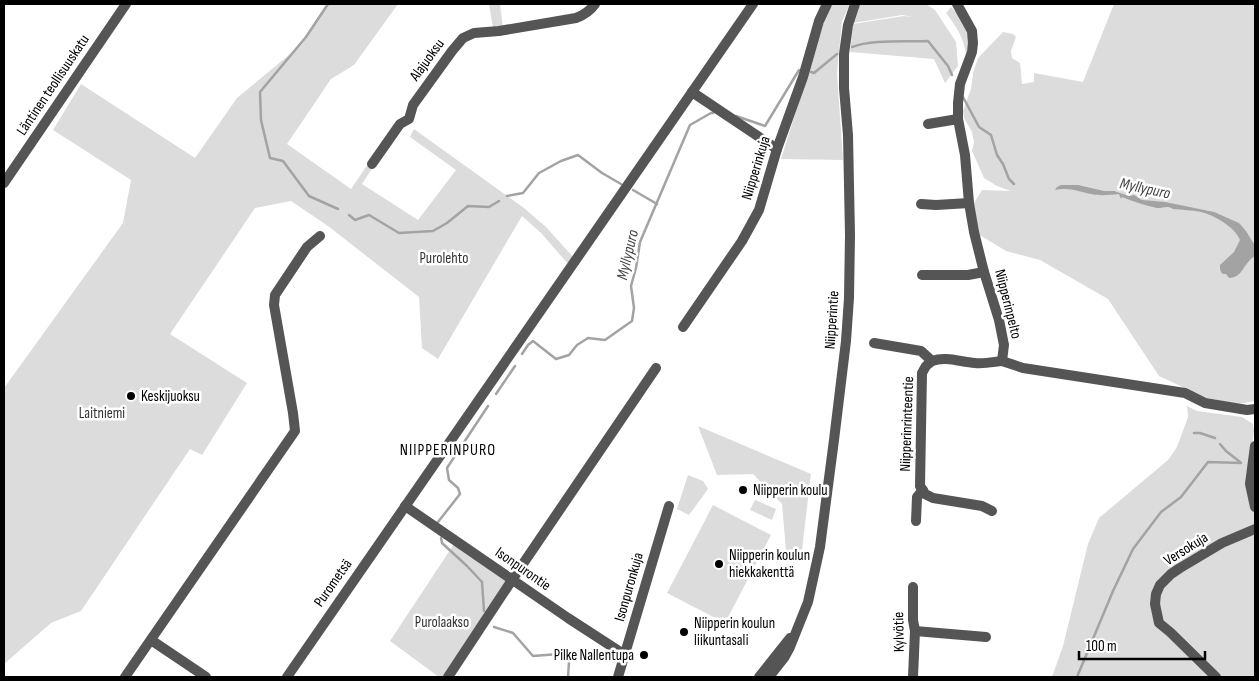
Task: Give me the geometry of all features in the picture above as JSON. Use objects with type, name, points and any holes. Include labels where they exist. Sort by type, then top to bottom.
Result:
[{"type":"street","name":"Läntinen teollisuuskatu","points":[[4,183],[126,4]]},
{"type":"street","name":"Alajuoksu","points":[[372,164],[400,124],[410,119],[413,105],[463,38],[474,33],[499,31],[576,18],[591,10],[595,4]]},
{"type":"street","points":[[405,506],[753,4]]},
{"type":"street","name":"Niipperinkuja","points":[[684,326],[752,226],[759,210],[819,21],[827,4]]},
{"type":"street","name":"Niipperintie","points":[[769,677],[790,647],[808,602],[820,547],[846,341],[850,236],[844,54],[848,25],[855,4]]},
{"type":"street","name":"Niipperinpelto","points":[[957,4],[972,31],[973,43],[972,52],[960,84],[958,119],[965,155],[969,203],[974,232],[999,320],[1004,345],[1002,360],[1024,368],[1185,393],[1205,403],[1247,410],[1255,409]]},
{"type":"street","points":[[692,92],[777,149]]},
{"type":"street","points":[[928,124],[958,119]]},
{"type":"street","points":[[921,204],[969,203]]},
{"type":"street","points":[[125,677],[295,431],[274,305],[275,295],[307,247],[320,236]]},
{"type":"street","points":[[922,275],[968,275],[984,272]]},
{"type":"street","points":[[874,343],[921,351],[932,361],[941,358],[974,363],[990,363],[1002,360]]},
{"type":"street","name":"Niipperinrinteentie","points":[[932,361],[922,373],[920,486],[925,494],[933,498],[982,506],[992,510]]},
{"type":"street","points":[[448,677],[656,368]]},
{"type":"street","points":[[1255,446],[1250,484],[1255,507]]},
{"type":"street","name":"Niipperinrinteentie","points":[[916,521],[917,497],[923,490]]},
{"type":"street","name":"Isonpurontie","points":[[405,506],[625,655]]},
{"type":"street","name":"Purometsä","points":[[287,677],[405,506]]},
{"type":"street","name":"Isonpuronkuja","points":[[618,677],[668,506]]},
{"type":"street","name":"Versokuja","points":[[1216,677],[1159,623],[1155,604],[1156,594],[1160,585],[1180,568],[1255,528]]},
{"type":"street","name":"Kylvötie","points":[[913,587],[915,631],[913,677]]},
{"type":"street","points":[[915,631],[986,637]]},
{"type":"street","name":"Niipperintie","points":[[759,677],[794,634]]},
{"type":"street","points":[[151,640],[206,677]]},
{"type":"green space","name":"Laitniemi","points":[[328,4],[398,4],[354,65],[331,79],[287,144],[351,189],[368,164],[373,167],[362,184],[418,220],[456,170],[410,137],[414,129],[524,208],[546,227],[574,258],[569,265],[541,233],[522,216],[438,359],[422,348],[419,297],[328,226],[291,201],[255,208],[170,334],[247,383],[202,455],[190,449],[81,611],[51,623],[4,664],[4,388],[123,223],[131,180],[53,130],[81,84],[195,158],[237,98],[302,44]]},
{"type":"green space","points":[[489,4],[500,4],[503,27],[493,28]]},
{"type":"green space","points":[[832,4],[850,4],[842,21],[837,73],[843,160],[781,159],[827,12]]},
{"type":"green space","points":[[860,4],[926,4],[935,10],[956,42],[958,66],[945,83],[934,59],[850,52],[853,24],[904,16],[914,17],[902,15],[853,23]]},
{"type":"green space","points":[[1114,4],[1255,4],[1255,401],[1238,404],[1206,398],[1159,376],[1108,299],[1040,260],[1006,251],[978,234],[974,203],[982,190],[1011,191],[997,186],[984,178],[972,151],[974,142],[972,132],[964,118],[963,111],[971,89],[973,73],[978,58],[1003,32],[1013,34],[1016,37],[1011,51],[1012,58],[1020,63],[1022,84],[1034,82],[1034,73],[1083,82]]},
{"type":"green space","points":[[951,7],[964,23],[968,35],[969,41],[966,55],[959,32],[946,13]]},
{"type":"green space","points":[[1187,406],[1197,411],[1242,417],[1253,424],[1254,431],[1247,477],[1255,515],[1255,677],[1052,677],[1063,646],[1088,544],[1099,518],[1168,460],[1177,447],[1188,417]]},
{"type":"green space","points":[[698,426],[811,474],[801,558],[786,550],[782,504],[753,474],[717,475]]},
{"type":"green space","points":[[688,475],[703,481],[708,489],[689,515],[677,509]]},
{"type":"green space","points":[[755,500],[776,509],[772,520],[750,510]]},
{"type":"green space","name":"Niipperin koulun hiekkakenttä","points":[[713,505],[771,535],[725,623],[667,593]]},
{"type":"green space","name":"Purolaakso","points":[[454,544],[508,581],[444,677],[439,677],[390,641]]},
{"type":"shaded area","points":[[1061,185],[1078,185],[1104,191],[1114,191],[1129,196],[1134,195],[1142,200],[1165,202],[1214,212],[1239,223],[1255,245],[1255,256],[1237,276],[1229,278],[1221,272],[1220,265],[1234,252],[1240,240],[1229,226],[1218,219],[1198,211],[1167,207],[1157,208],[1122,197],[1121,199],[1119,194],[1097,195],[1069,189],[1055,190]]},
{"type":"waterway","points":[[328,4],[306,37],[260,92],[261,120],[270,158],[283,161],[309,196],[338,209]]},
{"type":"waterway","name":"Myllypuro","points":[[852,47],[879,42],[928,41],[948,66],[952,75]]},
{"type":"waterway","name":"Myllypuro","points":[[811,72],[814,73],[837,54]]},
{"type":"waterway","name":"Myllypuro","points":[[736,116],[765,126],[799,70]]},
{"type":"waterway","name":"Myllypuro","points":[[963,97],[979,127],[991,135],[997,155],[1009,179],[1014,184]]},
{"type":"waterway","name":"Myllypuro","points":[[522,354],[533,341],[556,359],[569,355],[577,345],[588,338],[605,340],[632,321],[634,308],[631,286],[640,242],[690,125],[713,113]]},
{"type":"waterway","points":[[507,196],[523,193],[539,173],[561,161],[578,155],[602,173],[621,184]]},
{"type":"waterway","points":[[633,190],[657,204]]},
{"type":"waterway","points":[[349,215],[355,220],[369,215],[399,233],[433,231],[447,223],[468,206],[489,207],[499,201]]},
{"type":"waterway","name":"Myllypuro","points":[[496,394],[515,366]]},
{"type":"waterway","name":"Myllypuro","points":[[438,522],[460,494],[458,488],[449,480],[447,468],[488,406]]},
{"type":"waterway","points":[[1194,433],[1215,438]]},
{"type":"waterway","points":[[1220,444],[1240,462]]},
{"type":"waterway","points":[[1077,677],[1133,549],[1161,512],[1181,497],[1208,462],[1241,463]]},
{"type":"waterway","name":"Myllypuro","points":[[441,538],[442,543],[482,582],[484,611]]},
{"type":"waterway","name":"Myllypuro","points":[[494,627],[513,633],[533,656],[559,654],[569,662],[568,677]]},
{"type":"place","name":"Keskijuoksu","points":[[131,396]]},
{"type":"place","name":"Niipperin koulu","points":[[743,490]]},
{"type":"place","name":"Niipperin koulun hiekkakenttä","points":[[719,564]]},
{"type":"place","name":"Niipperin koulun liikuntasali","points":[[684,632]]},
{"type":"place","name":"Pilke Nallentupa","points":[[644,655]]},
{"type":"district","name":"NIIPPERINPURO","points":[[448,450]]},
{"type":"park label","name":"Purolehto","points":[[444,258]]}]
